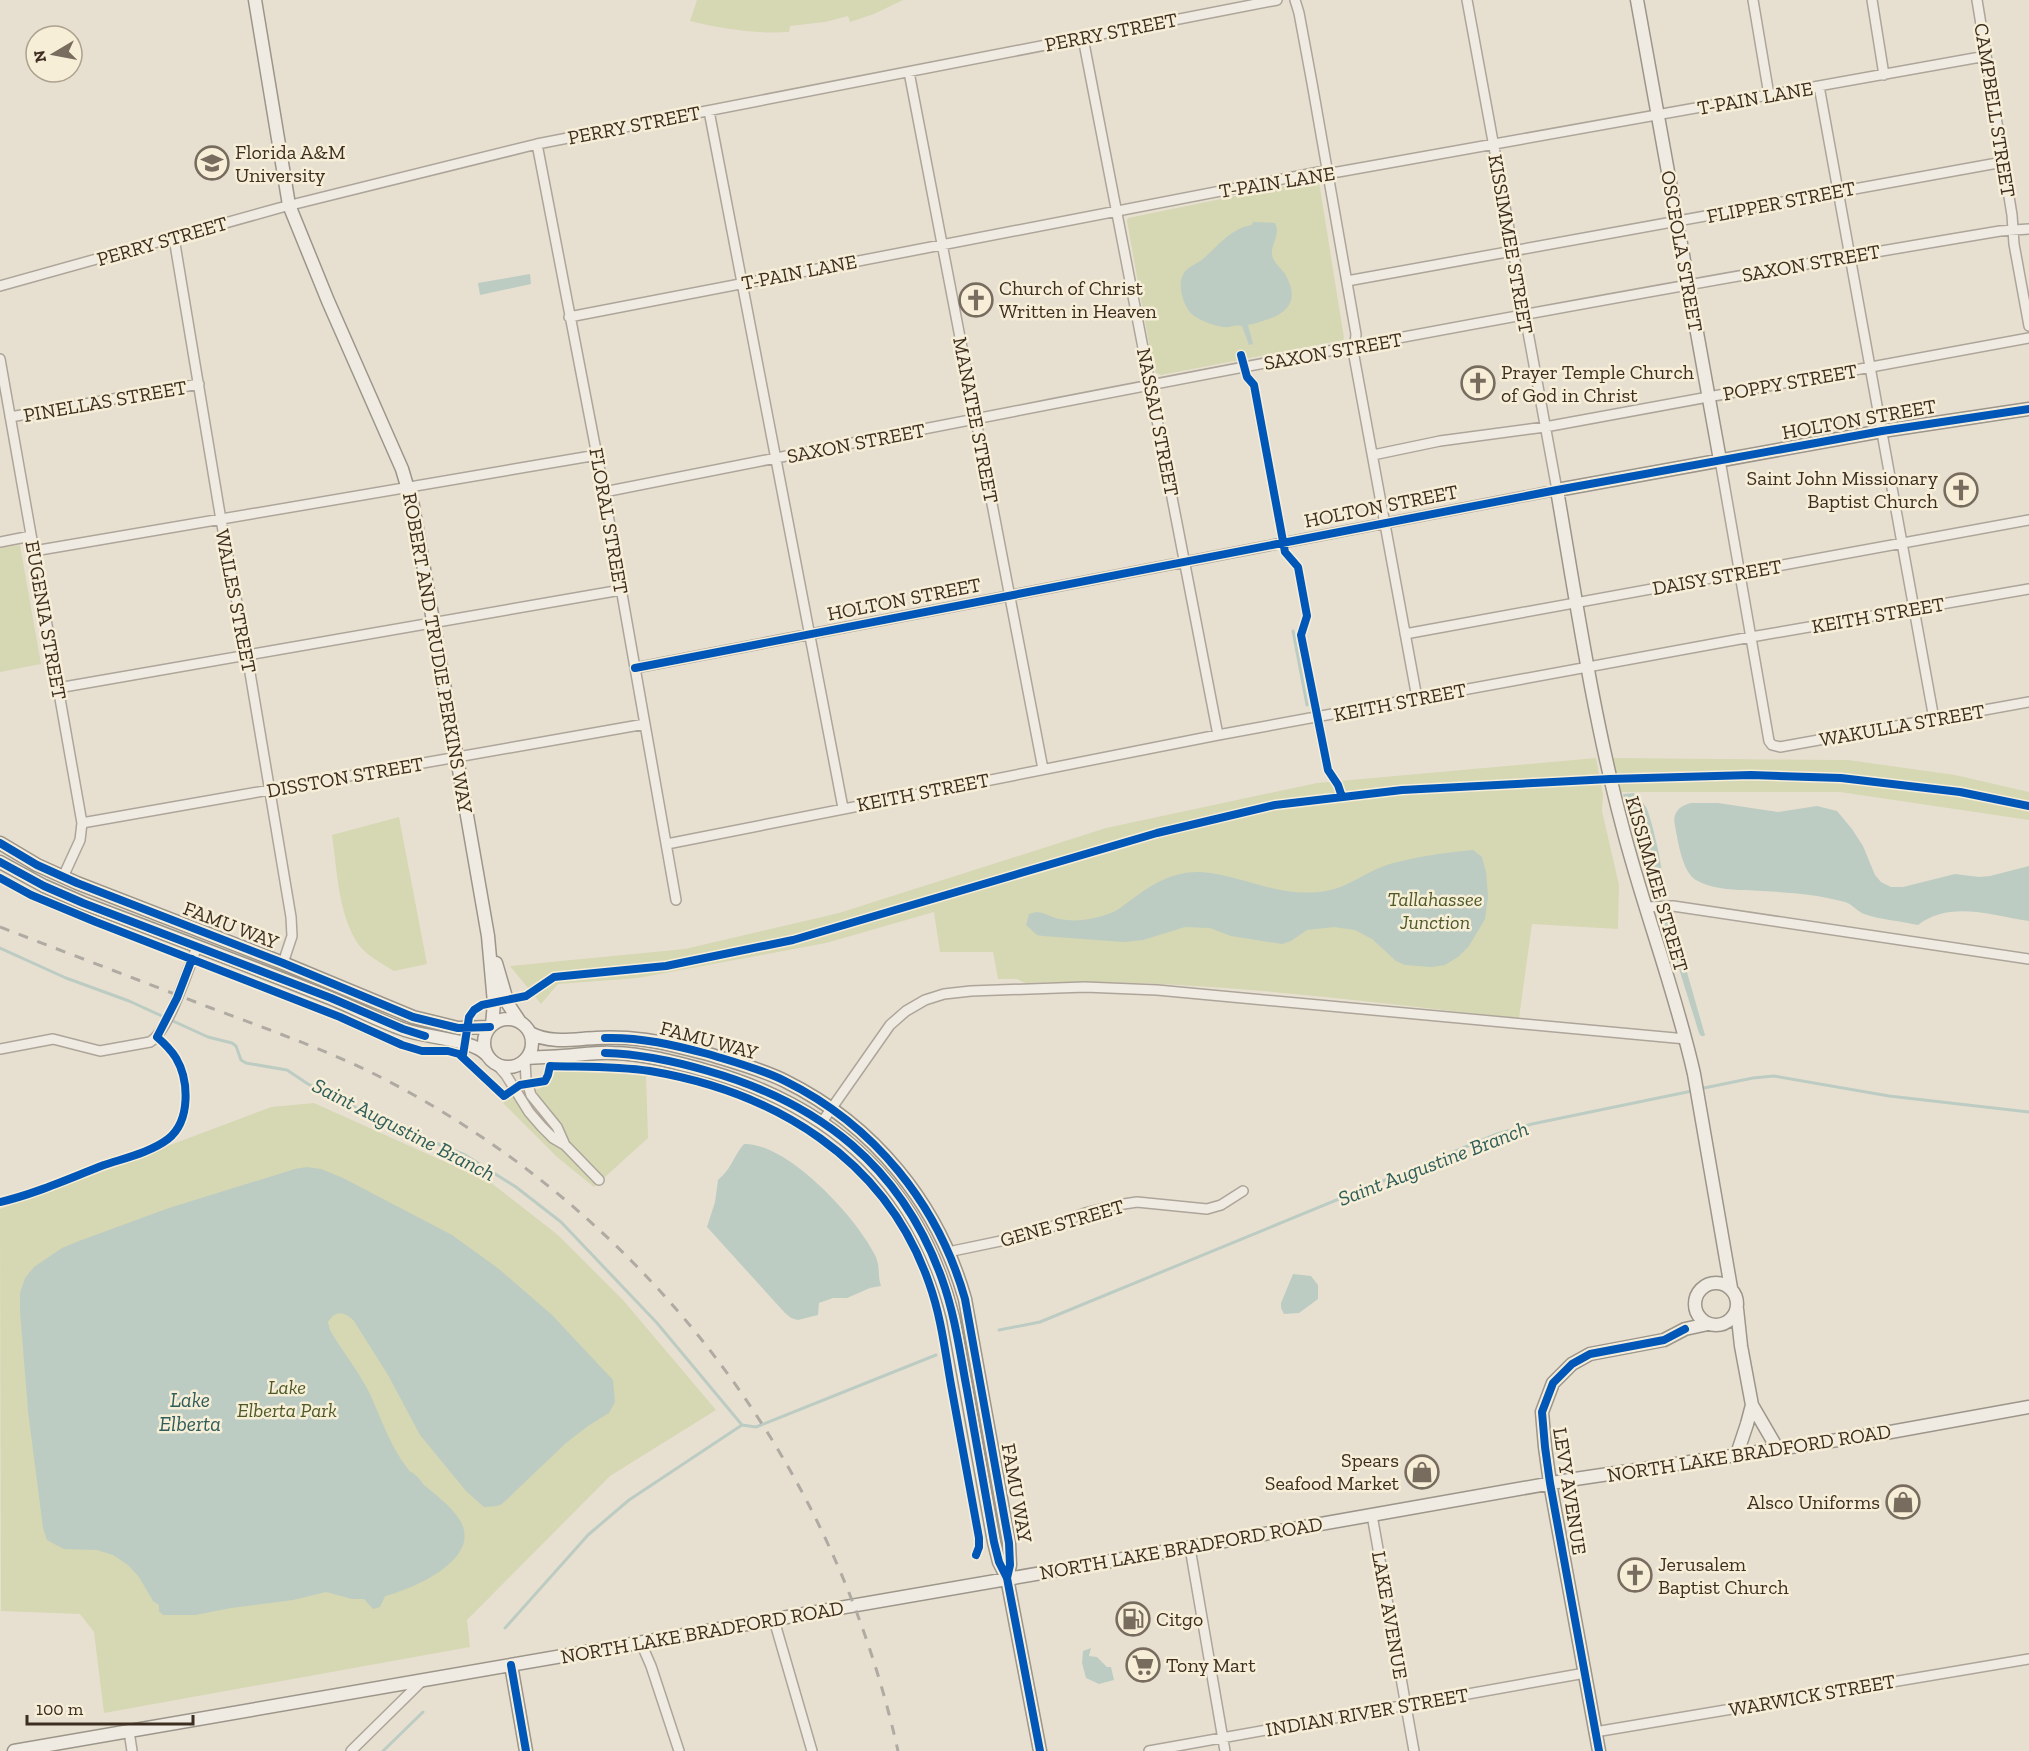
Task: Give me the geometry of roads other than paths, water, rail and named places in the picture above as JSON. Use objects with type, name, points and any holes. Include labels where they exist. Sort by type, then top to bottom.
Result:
[{"type":"street","name":"ROBERT AND TRUDIE PERKINS WAY","points":[[255,0],[289,205],[408,487],[435,622],[489,936],[494,1003],[491,1026]]},
{"type":"street","name":"PERRY STREET","points":[[0,286],[289,205],[537,144],[1277,0]]},
{"type":"street","points":[[1295,0],[1356,334],[1354,356],[1417,698]]},
{"type":"street","name":"KISSIMMEE STREET","points":[[1467,0],[1610,778],[1686,1039],[1700,1105],[1731,1288]]},
{"type":"street","name":"OSCEOLA STREET","points":[[1638,0],[1769,741],[1775,747]]},
{"type":"street","points":[[1753,0],[1769,95]]},
{"type":"street","points":[[1872,0],[1884,75]]},
{"type":"street","name":"CAMPBELL STREET","points":[[1977,0],[2029,326]]},
{"type":"street","name":"NASSAU STREET","points":[[1083,38],[1218,735]]},
{"type":"street","name":"T-PAIN LANE","points":[[569,317],[1328,172],[1494,145],[1986,56]]},
{"type":"street","name":"MANATEE STREET","points":[[909,72],[1043,769]]},
{"type":"street","points":[[1819,86],[1934,719]]},
{"type":"street","points":[[709,111],[843,808]]},
{"type":"street","name":"FLORAL STREET","points":[[537,144],[604,492],[676,900]]},
{"type":"street","name":"FLIPPER STREET","points":[[1347,281],[2002,162]]},
{"type":"street","name":"SAXON STREET","points":[[604,492],[1151,385],[1689,285],[2000,231],[2029,229]]},
{"type":"street","name":"WAILES STREET","points":[[174,238],[292,923],[291,941],[283,963]]},
{"type":"street","name":"POPPY STREET","points":[[1373,455],[1440,441],[1545,427],[2029,338]]},
{"type":"street","name":"EUGENIA STREET","points":[[0,359],[3,398],[10,417],[81,823],[81,835],[63,877]]},
{"type":"street","name":"PINELLAS STREET","points":[[10,417],[199,384]]},
{"type":"street","name":"HOLTON STREET","points":[[634,668],[1184,560],[1557,490],[1882,431],[2029,409]]},
{"type":"street","points":[[34,551],[597,455]]},
{"type":"street","name":"DAISY STREET","points":[[1405,634],[2029,519]]},
{"type":"street","points":[[0,542],[31,536]]},
{"type":"street","name":"KEITH STREET","points":[[667,844],[1218,735],[1751,637],[2029,589]]},
{"type":"street","points":[[58,688],[621,590]]},
{"type":"street","name":"WAKULLA STREET","points":[[1775,747],[2029,702]]},
{"type":"street","name":"DISSTON STREET","points":[[81,823],[645,724]]},
{"type":"street","name":"FAMU WAY","points":[[0,843],[63,877],[428,1022],[463,1029],[491,1026],[506,1019],[520,1022]]},
{"type":"street","name":"FAMU WAY","points":[[0,862],[57,892],[331,998],[403,1029],[479,1048],[498,1066],[513,1067],[526,1060],[597,1053],[656,1058],[757,1087],[794,1104],[822,1122],[859,1151],[892,1189],[918,1227],[937,1266],[955,1325],[994,1542],[999,1562],[1007,1578]]},
{"type":"street","points":[[1646,907],[1673,906],[2029,959]]},
{"type":"street","name":"ROBERT AND TRUDIE PERKINS WAY","points":[[489,936],[508,1004],[520,1022]]},
{"type":"street","points":[[0,1049],[53,1039],[93,1050],[107,1051],[147,1043],[157,1037],[162,1029],[197,947]]},
{"type":"street","points":[[822,1122],[882,1035],[900,1015],[930,998],[971,991],[1085,987],[1157,990],[1686,1039]]},
{"type":"street","points":[[520,1022],[530,1033],[532,1048],[526,1060],[526,1078],[531,1095],[556,1127],[565,1145]]},
{"type":"street","points":[[487,1055],[484,1042],[491,1026]]},
{"type":"street","name":"FAMU WAY","points":[[530,1033],[551,1040],[626,1038],[647,1040],[682,1047],[762,1071],[800,1089],[831,1108],[872,1142],[903,1176],[929,1213],[963,1290],[1010,1543],[1010,1565],[1007,1578]]},
{"type":"street","points":[[498,1066],[536,1119],[553,1138],[565,1145],[599,1180]]},
{"type":"street","name":"GENE STREET","points":[[948,1252],[1034,1234],[1085,1213],[1117,1205],[1137,1202],[1207,1209],[1221,1205],[1243,1191]]},
{"type":"street","points":[[1685,1329],[1693,1316],[1698,1293],[1709,1284],[1726,1260]]},
{"type":"street","points":[[1709,1284],[1721,1283],[1731,1288],[1735,1294],[1741,1346],[1752,1405],[1777,1448]]},
{"type":"street","points":[[1695,1307],[1697,1314],[1729,1334],[1741,1346]]},
{"type":"street","points":[[1712,1324],[1729,1321],[1737,1309]]},
{"type":"street","name":"LEVY AVENUE","points":[[1599,1751],[1550,1483],[1542,1412],[1553,1383],[1572,1364],[1590,1354],[1664,1340],[1685,1329],[1712,1324]]},
{"type":"street","points":[[1737,1454],[1752,1405]]},
{"type":"street","name":"NORTH LAKE BRADFORD ROAD","points":[[15,1751],[1190,1548],[1550,1483],[1885,1432],[2029,1407]]},
{"type":"street","name":"LAKE AVENUE","points":[[1372,1515],[1414,1751]]},
{"type":"street","points":[[1190,1548],[1225,1751]]},
{"type":"street","points":[[1007,1578],[1040,1751]]},
{"type":"street","points":[[774,1620],[812,1751]]},
{"type":"street","points":[[641,1643],[679,1751]]},
{"type":"street","name":"WARWICK STREET","points":[[1595,1732],[2029,1659]]},
{"type":"street","points":[[511,1665],[526,1751]]},
{"type":"street","name":"INDIAN RIVER STREET","points":[[1149,1751],[1585,1673]]},
{"type":"street","points":[[351,1751],[424,1679]]},
{"type":"street","points":[[129,1731],[132,1751]]},
{"type":"water","points":[[1253,222],[1275,223],[1277,231],[1272,255],[1275,263],[1285,274],[1292,296],[1290,304],[1278,315],[1248,325],[1253,344],[1249,345],[1242,326],[1216,326],[1193,315],[1181,292],[1181,282],[1184,273],[1189,268],[1203,259],[1231,234],[1252,225]]},
{"type":"water","points":[[530,274],[531,284],[480,295],[478,283]]},
{"type":"water","points":[[1634,793],[1646,807],[1652,824],[1661,864],[1662,891],[1653,890],[1623,794]]},
{"type":"water","points":[[1691,803],[1718,803],[1778,812],[1817,806],[1837,811],[1863,846],[1875,875],[1881,882],[1891,887],[1903,887],[1955,874],[1990,876],[2029,866],[2029,921],[1986,913],[1958,911],[1931,917],[1918,925],[1861,913],[1848,903],[1833,899],[1782,892],[1726,889],[1707,885],[1696,880],[1687,870],[1681,856],[1674,821],[1680,808]]},
{"type":"water","points":[[1473,850],[1482,857],[1486,872],[1488,897],[1485,919],[1469,946],[1445,965],[1431,967],[1405,965],[1396,961],[1372,939],[1355,930],[1334,927],[1307,930],[1282,944],[1231,936],[1210,928],[1185,927],[1143,940],[1124,942],[1037,935],[1026,925],[1029,914],[1033,913],[1071,920],[1102,916],[1117,910],[1155,884],[1172,876],[1191,872],[1217,874],[1277,889],[1309,893],[1341,887],[1393,863]]},
{"type":"water","points":[[1672,920],[1704,1036],[1699,1033],[1671,943],[1662,922]]},
{"type":"water","points":[[744,1144],[761,1147],[780,1156],[800,1169],[837,1203],[853,1221],[875,1255],[881,1286],[847,1298],[833,1298],[819,1303],[818,1315],[798,1320],[785,1313],[707,1227],[715,1202],[718,1180],[727,1171]]},
{"type":"water","name":"Lake Elberta","points":[[307,1167],[321,1169],[343,1178],[452,1235],[499,1269],[552,1315],[613,1380],[615,1402],[609,1413],[566,1443],[502,1504],[484,1507],[466,1491],[420,1435],[388,1375],[354,1321],[341,1313],[334,1315],[328,1322],[330,1330],[365,1384],[396,1451],[410,1472],[446,1503],[457,1516],[464,1531],[463,1545],[456,1557],[444,1568],[413,1586],[385,1596],[380,1607],[373,1609],[364,1599],[352,1599],[326,1592],[293,1600],[195,1615],[163,1615],[159,1611],[159,1605],[153,1601],[139,1577],[128,1565],[113,1555],[97,1550],[64,1549],[47,1540],[43,1528],[28,1411],[20,1293],[25,1278],[34,1267],[62,1248],[169,1208]]},
{"type":"water","points":[[1293,1274],[1311,1276],[1318,1285],[1318,1299],[1299,1313],[1284,1314],[1281,1303]]},
{"type":"water","points":[[1091,1648],[1089,1656],[1097,1657],[1107,1667],[1111,1667],[1114,1680],[1099,1684],[1086,1678],[1082,1663],[1083,1651]]},
{"type":"waterway","points":[[1293,631],[1307,705]]},
{"type":"waterway","name":"Saint Augustine Branch","points":[[0,948],[66,978],[129,1001],[208,1037],[232,1043],[236,1046],[241,1060],[246,1063],[287,1070],[308,1084],[387,1123],[465,1155],[516,1187],[561,1222],[657,1323],[742,1425],[756,1427],[936,1355]]},
{"type":"waterway","name":"Saint Augustine Branch","points":[[1699,1089],[1774,1076],[1889,1096],[2029,1112]]},
{"type":"waterway","name":"Saint Augustine Branch","points":[[999,1330],[1040,1322],[1497,1134],[1532,1124],[1692,1091]]},
{"type":"waterway","points":[[505,1628],[588,1535],[629,1500],[742,1425]]},
{"type":"waterway","points":[[383,1751],[423,1712]]},
{"type":"railway","points":[[0,927],[302,1042],[368,1071],[484,1139],[570,1204],[649,1279],[718,1361],[778,1450],[828,1545],[869,1646],[898,1751]]},
{"type":"place","name":"Florida A&M University","points":[[212,163]]},
{"type":"place","name":"Church of Christ Written in Heaven","points":[[976,300]]},
{"type":"place","name":"Prayer Temple Church of God in Christ","points":[[1478,383]]},
{"type":"place","name":"Saint John Missionary Baptist Church","points":[[1961,490]]},
{"type":"place","name":"Spears Seafood Market","points":[[1422,1472]]},
{"type":"place","name":"Alsco Uniforms","points":[[1903,1502]]},
{"type":"place","name":"Jerusalem Baptist Church","points":[[1635,1575]]},
{"type":"place","name":"Citgo","points":[[1133,1619]]},
{"type":"place","name":"Tony Mart","points":[[1143,1665]]},
{"type":"park label","name":"Tallahassee Junction","points":[[1435,910]]},
{"type":"park label","name":"Lake Elberta Park","points":[[287,1398]]}]
